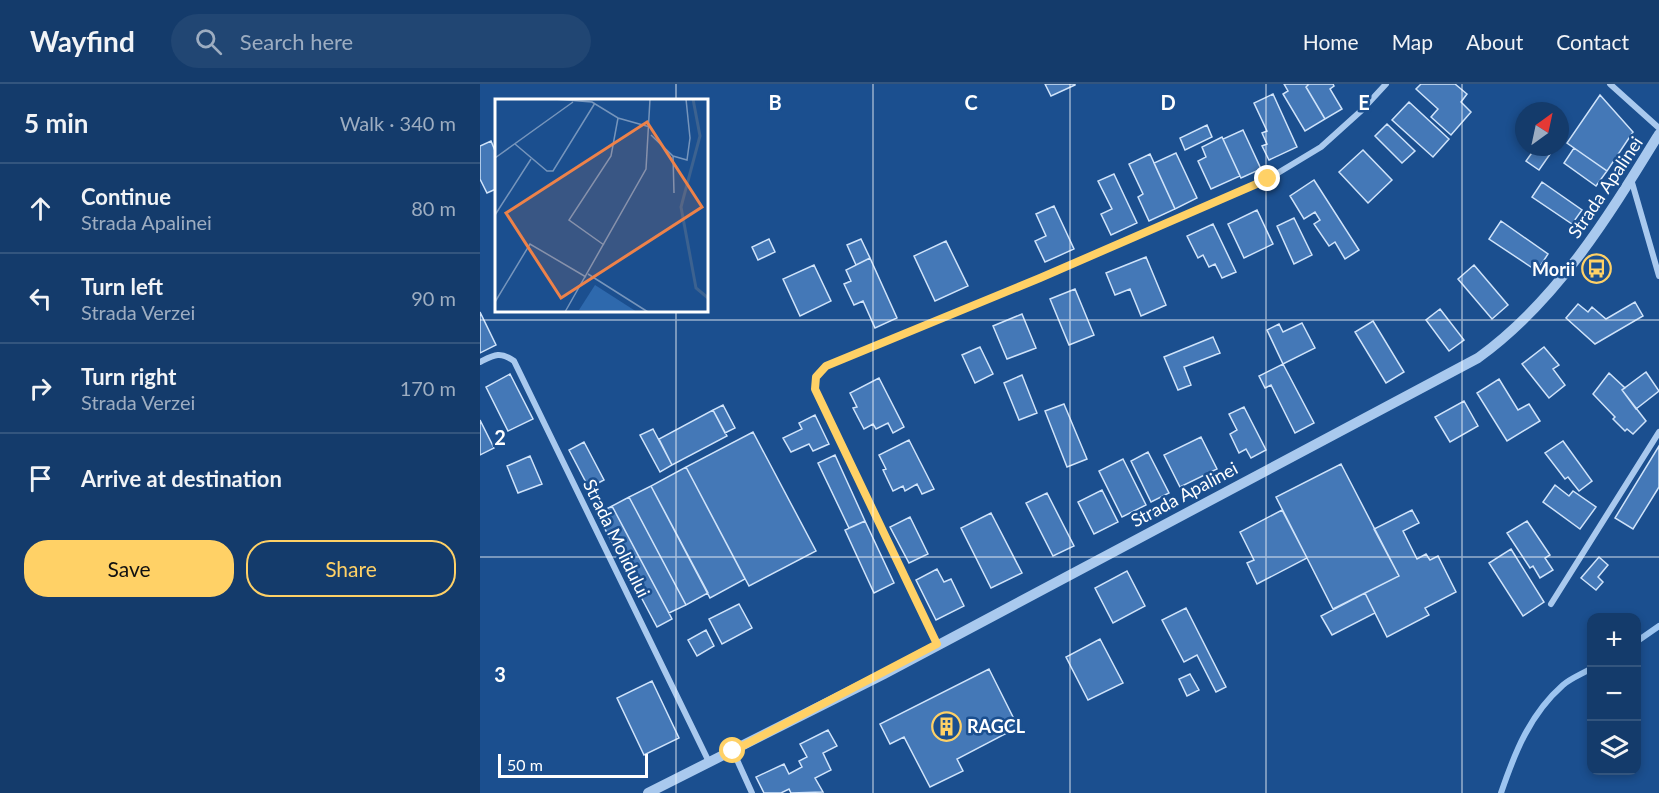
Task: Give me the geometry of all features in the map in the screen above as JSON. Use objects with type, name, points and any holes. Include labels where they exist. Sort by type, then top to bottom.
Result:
[{"type":"street","points":[[937,644],[815,389],[816,377],[826,366],[1040,278],[1268,179],[1321,147],[1362,110],[1386,84]]},
{"type":"street","points":[[1610,84],[1659,128]]},
{"type":"street","name":"Strada Apalinei","points":[[648,793],[733,751],[1478,358],[1504,339],[1545,299],[1577,257],[1659,135]]},
{"type":"street","points":[[1631,178],[1659,276]]},
{"type":"street","name":"Strada Molidului","points":[[480,362],[497,354],[506,355],[514,361],[709,762]]},
{"type":"street","points":[[1551,604],[1659,432]]},
{"type":"street","points":[[733,751],[752,793]]},
{"type":"building","points":[[1045,84],[1075,84],[1075,85],[1051,96]]},
{"type":"building","points":[[1284,84],[1309,84],[1306,87],[1325,119],[1305,131],[1283,94],[1288,91]]},
{"type":"building","points":[[1309,84],[1333,84],[1334,86],[1330,89],[1342,109],[1325,119],[1306,87]]},
{"type":"building","points":[[1421,84],[1455,84],[1467,94],[1461,102],[1471,112],[1451,135],[1431,117],[1438,109],[1416,89]]},
{"type":"building","points":[[1273,94],[1297,147],[1269,160],[1262,146],[1267,144],[1262,133],[1267,131],[1254,103]]},
{"type":"building","points":[[1600,95],[1633,132],[1607,171],[1569,144],[1569,140]]},
{"type":"building","points":[[1409,102],[1449,139],[1433,157],[1392,120]]},
{"type":"building","points":[[1387,124],[1415,151],[1402,163],[1375,136]]},
{"type":"building","points":[[1207,125],[1212,137],[1185,150],[1180,138]]},
{"type":"building","points":[[1243,130],[1261,169],[1241,178],[1223,139]]},
{"type":"building","points":[[1222,137],[1240,176],[1211,189],[1198,161],[1206,157],[1202,147]]},
{"type":"building","points":[[491,141],[495,151],[495,189],[487,193],[480,179],[480,146]]},
{"type":"building","points":[[1574,148],[1607,171],[1596,186],[1564,163]]},
{"type":"building","points":[[1363,150],[1392,180],[1368,203],[1339,172]]},
{"type":"building","points":[[1176,153],[1197,198],[1175,209],[1154,163]]},
{"type":"building","points":[[1150,154],[1175,209],[1149,221],[1138,197],[1143,194],[1129,164]]},
{"type":"building","points":[[1530,156],[1549,156],[1539,170],[1526,161]]},
{"type":"building","points":[[1114,174],[1137,223],[1111,235],[1101,214],[1112,209],[1098,181]]},
{"type":"building","points":[[1314,180],[1359,250],[1345,259],[1335,242],[1329,246],[1314,224],[1320,220],[1315,212],[1304,219],[1290,196]]},
{"type":"building","points":[[1542,182],[1582,210],[1572,224],[1532,197]]},
{"type":"building","points":[[1054,206],[1074,249],[1045,262],[1035,241],[1046,236],[1036,214]]},
{"type":"building","points":[[1257,210],[1273,244],[1244,258],[1228,224]]},
{"type":"building","points":[[1294,218],[1312,255],[1294,264],[1277,226]]},
{"type":"building","points":[[1501,221],[1548,254],[1537,271],[1489,239]]},
{"type":"building","points":[[1213,224],[1236,272],[1222,278],[1215,264],[1209,267],[1203,255],[1198,258],[1187,236]]},
{"type":"building","points":[[769,239],[775,252],[758,260],[752,247]]},
{"type":"building","points":[[861,239],[870,258],[856,265],[847,245]]},
{"type":"building","points":[[946,241],[968,286],[935,301],[914,256]]},
{"type":"building","points":[[1146,257],[1166,305],[1141,316],[1130,289],[1115,295],[1106,273]]},
{"type":"building","points":[[870,258],[897,318],[875,328],[863,301],[854,305],[844,284],[851,281],[846,270]]},
{"type":"building","points":[[814,265],[831,301],[800,316],[783,279]]},
{"type":"building","points":[[1474,265],[1508,305],[1492,319],[1458,279]]},
{"type":"building","points":[[1075,289],[1094,335],[1069,345],[1050,299]]},
{"type":"building","points":[[1635,302],[1643,316],[1595,344],[1566,318],[1578,304],[1588,312],[1592,307],[1606,319]]},
{"type":"building","points":[[1440,309],[1464,340],[1449,351],[1426,320]]},
{"type":"building","points":[[480,312],[496,345],[480,353]]},
{"type":"building","points":[[1022,314],[1036,348],[1007,359],[993,326]]},
{"type":"building","points":[[1373,321],[1404,372],[1386,383],[1355,332]]},
{"type":"building","points":[[1302,323],[1315,348],[1283,364],[1267,330],[1279,324],[1283,332]]},
{"type":"building","points":[[1213,337],[1220,353],[1184,367],[1191,385],[1178,390],[1164,357]]},
{"type":"building","points":[[980,347],[993,374],[975,383],[962,355]]},
{"type":"building","points":[[1544,347],[1559,365],[1553,369],[1565,385],[1549,398],[1522,364]]},
{"type":"building","points":[[1283,364],[1314,423],[1295,433],[1271,385],[1265,388],[1259,376]]},
{"type":"building","points":[[1646,372],[1659,391],[1636,409],[1622,390]]},
{"type":"building","points":[[1609,373],[1625,388],[1622,390],[1646,421],[1633,434],[1627,429],[1625,431],[1613,419],[1615,417],[1593,394]]},
{"type":"building","points":[[510,374],[533,419],[508,431],[486,387]]},
{"type":"building","points":[[1022,375],[1037,413],[1019,420],[1004,383]]},
{"type":"building","points":[[879,378],[904,427],[893,433],[888,423],[876,429],[873,424],[864,429],[853,408],[857,407],[850,393]]},
{"type":"building","points":[[1499,379],[1518,410],[1529,404],[1540,421],[1507,441],[1477,393]]},
{"type":"building","points":[[1464,401],[1478,426],[1450,442],[1435,417]]},
{"type":"building","points":[[1064,404],[1087,459],[1067,467],[1045,411]]},
{"type":"building","points":[[723,405],[735,428],[725,433],[713,410]]},
{"type":"building","points":[[1244,407],[1266,450],[1251,458],[1246,449],[1239,453],[1230,434],[1237,430],[1229,414]]},
{"type":"building","points":[[713,410],[727,436],[672,465],[659,439]]},
{"type":"building","points":[[815,415],[829,444],[813,451],[809,444],[791,452],[783,438],[802,429],[799,423]]},
{"type":"building","points":[[480,420],[494,448],[480,455]]},
{"type":"building","points":[[653,429],[672,465],[660,472],[640,435]]},
{"type":"building","points":[[753,432],[816,551],[749,586],[686,467]]},
{"type":"building","points":[[1201,437],[1217,469],[1180,487],[1164,455]]},
{"type":"building","points":[[909,440],[934,489],[922,494],[917,484],[905,491],[903,486],[893,491],[879,455]]},
{"type":"building","points":[[1563,441],[1592,481],[1579,491],[1568,477],[1565,479],[1545,453]]},
{"type":"building","points":[[584,442],[604,480],[589,488],[569,450]]},
{"type":"building","points":[[1659,446],[1659,487],[1633,529],[1615,518]]},
{"type":"building","points":[[1148,452],[1169,493],[1151,502],[1131,461]]},
{"type":"building","points":[[835,455],[865,521],[849,528],[818,463]]},
{"type":"building","points":[[530,456],[542,484],[518,493],[507,466]]},
{"type":"building","points":[[1123,459],[1146,505],[1122,517],[1099,471]]},
{"type":"building","points":[[1341,464],[1399,576],[1333,609],[1276,497]]},
{"type":"building","points":[[686,467],[745,579],[710,598],[651,486]]},
{"type":"building","points":[[1555,485],[1569,496],[1573,491],[1596,507],[1580,529],[1543,502]]},
{"type":"building","points":[[651,486],[708,593],[686,605],[629,497]]},
{"type":"building","points":[[1102,490],[1118,522],[1094,534],[1078,502]]},
{"type":"building","points":[[1047,493],[1074,546],[1053,556],[1026,503]]},
{"type":"building","points":[[629,497],[686,605],[669,613],[612,506]]},
{"type":"building","points":[[612,506],[672,619],[657,627],[597,514]]},
{"type":"building","points":[[1282,510],[1307,558],[1257,584],[1247,563],[1254,560],[1240,532]]},
{"type":"building","points":[[1412,510],[1419,523],[1403,531],[1417,559],[1426,554],[1430,560],[1438,556],[1456,592],[1425,608],[1429,615],[1387,637],[1365,593],[1399,576],[1374,529]]},
{"type":"building","points":[[991,513],[1022,573],[991,588],[961,528]]},
{"type":"building","points":[[910,517],[928,554],[909,563],[890,527]]},
{"type":"building","points":[[865,521],[894,583],[874,593],[845,530]]},
{"type":"building","points":[[1527,521],[1550,555],[1545,558],[1553,570],[1540,578],[1533,566],[1530,568],[1507,533]]},
{"type":"building","points":[[1511,549],[1544,602],[1523,616],[1489,563]]},
{"type":"building","points":[[1599,557],[1608,565],[1598,577],[1603,582],[1596,590],[1581,578]]},
{"type":"building","points":[[937,569],[944,582],[951,579],[964,606],[936,620],[916,580]]},
{"type":"building","points":[[1127,571],[1145,606],[1113,623],[1095,588]]},
{"type":"building","points":[[1365,593],[1375,613],[1332,635],[1321,616]]},
{"type":"building","points":[[739,604],[752,628],[722,644],[709,619]]},
{"type":"building","points":[[1186,608],[1226,687],[1216,692],[1197,655],[1184,662],[1162,620]]},
{"type":"building","points":[[706,630],[714,646],[697,656],[688,640]]},
{"type":"building","points":[[1100,639],[1123,683],[1088,700],[1066,657]]},
{"type":"building","name":"RAGCL","points":[[989,669],[1016,723],[1005,729],[1007,733],[957,759],[963,771],[930,787],[904,737],[890,744],[880,724]]},
{"type":"building","points":[[1190,674],[1199,690],[1187,696],[1179,679]]},
{"type":"building","points":[[652,681],[679,738],[644,755],[617,698]]},
{"type":"building","points":[[828,730],[837,746],[823,753],[831,770],[815,778],[823,792],[791,793],[789,789],[781,793],[764,793],[756,777],[784,764],[789,774],[802,767],[799,761],[807,757],[800,744]]},
{"type":"waterway","points":[[1641,639],[1659,626]]},
{"type":"waterway","points":[[1501,793],[1518,748],[1541,708],[1563,685],[1587,671]]},
{"type":"place","name":"Morii","points":[[1596,269]]},
{"type":"place","name":"RAGCL","points":[[946,726]]},
{"type":"route","points":[[733,751],[884,674],[937,644],[815,389],[816,377],[826,366],[1040,278],[1268,179]]}]
